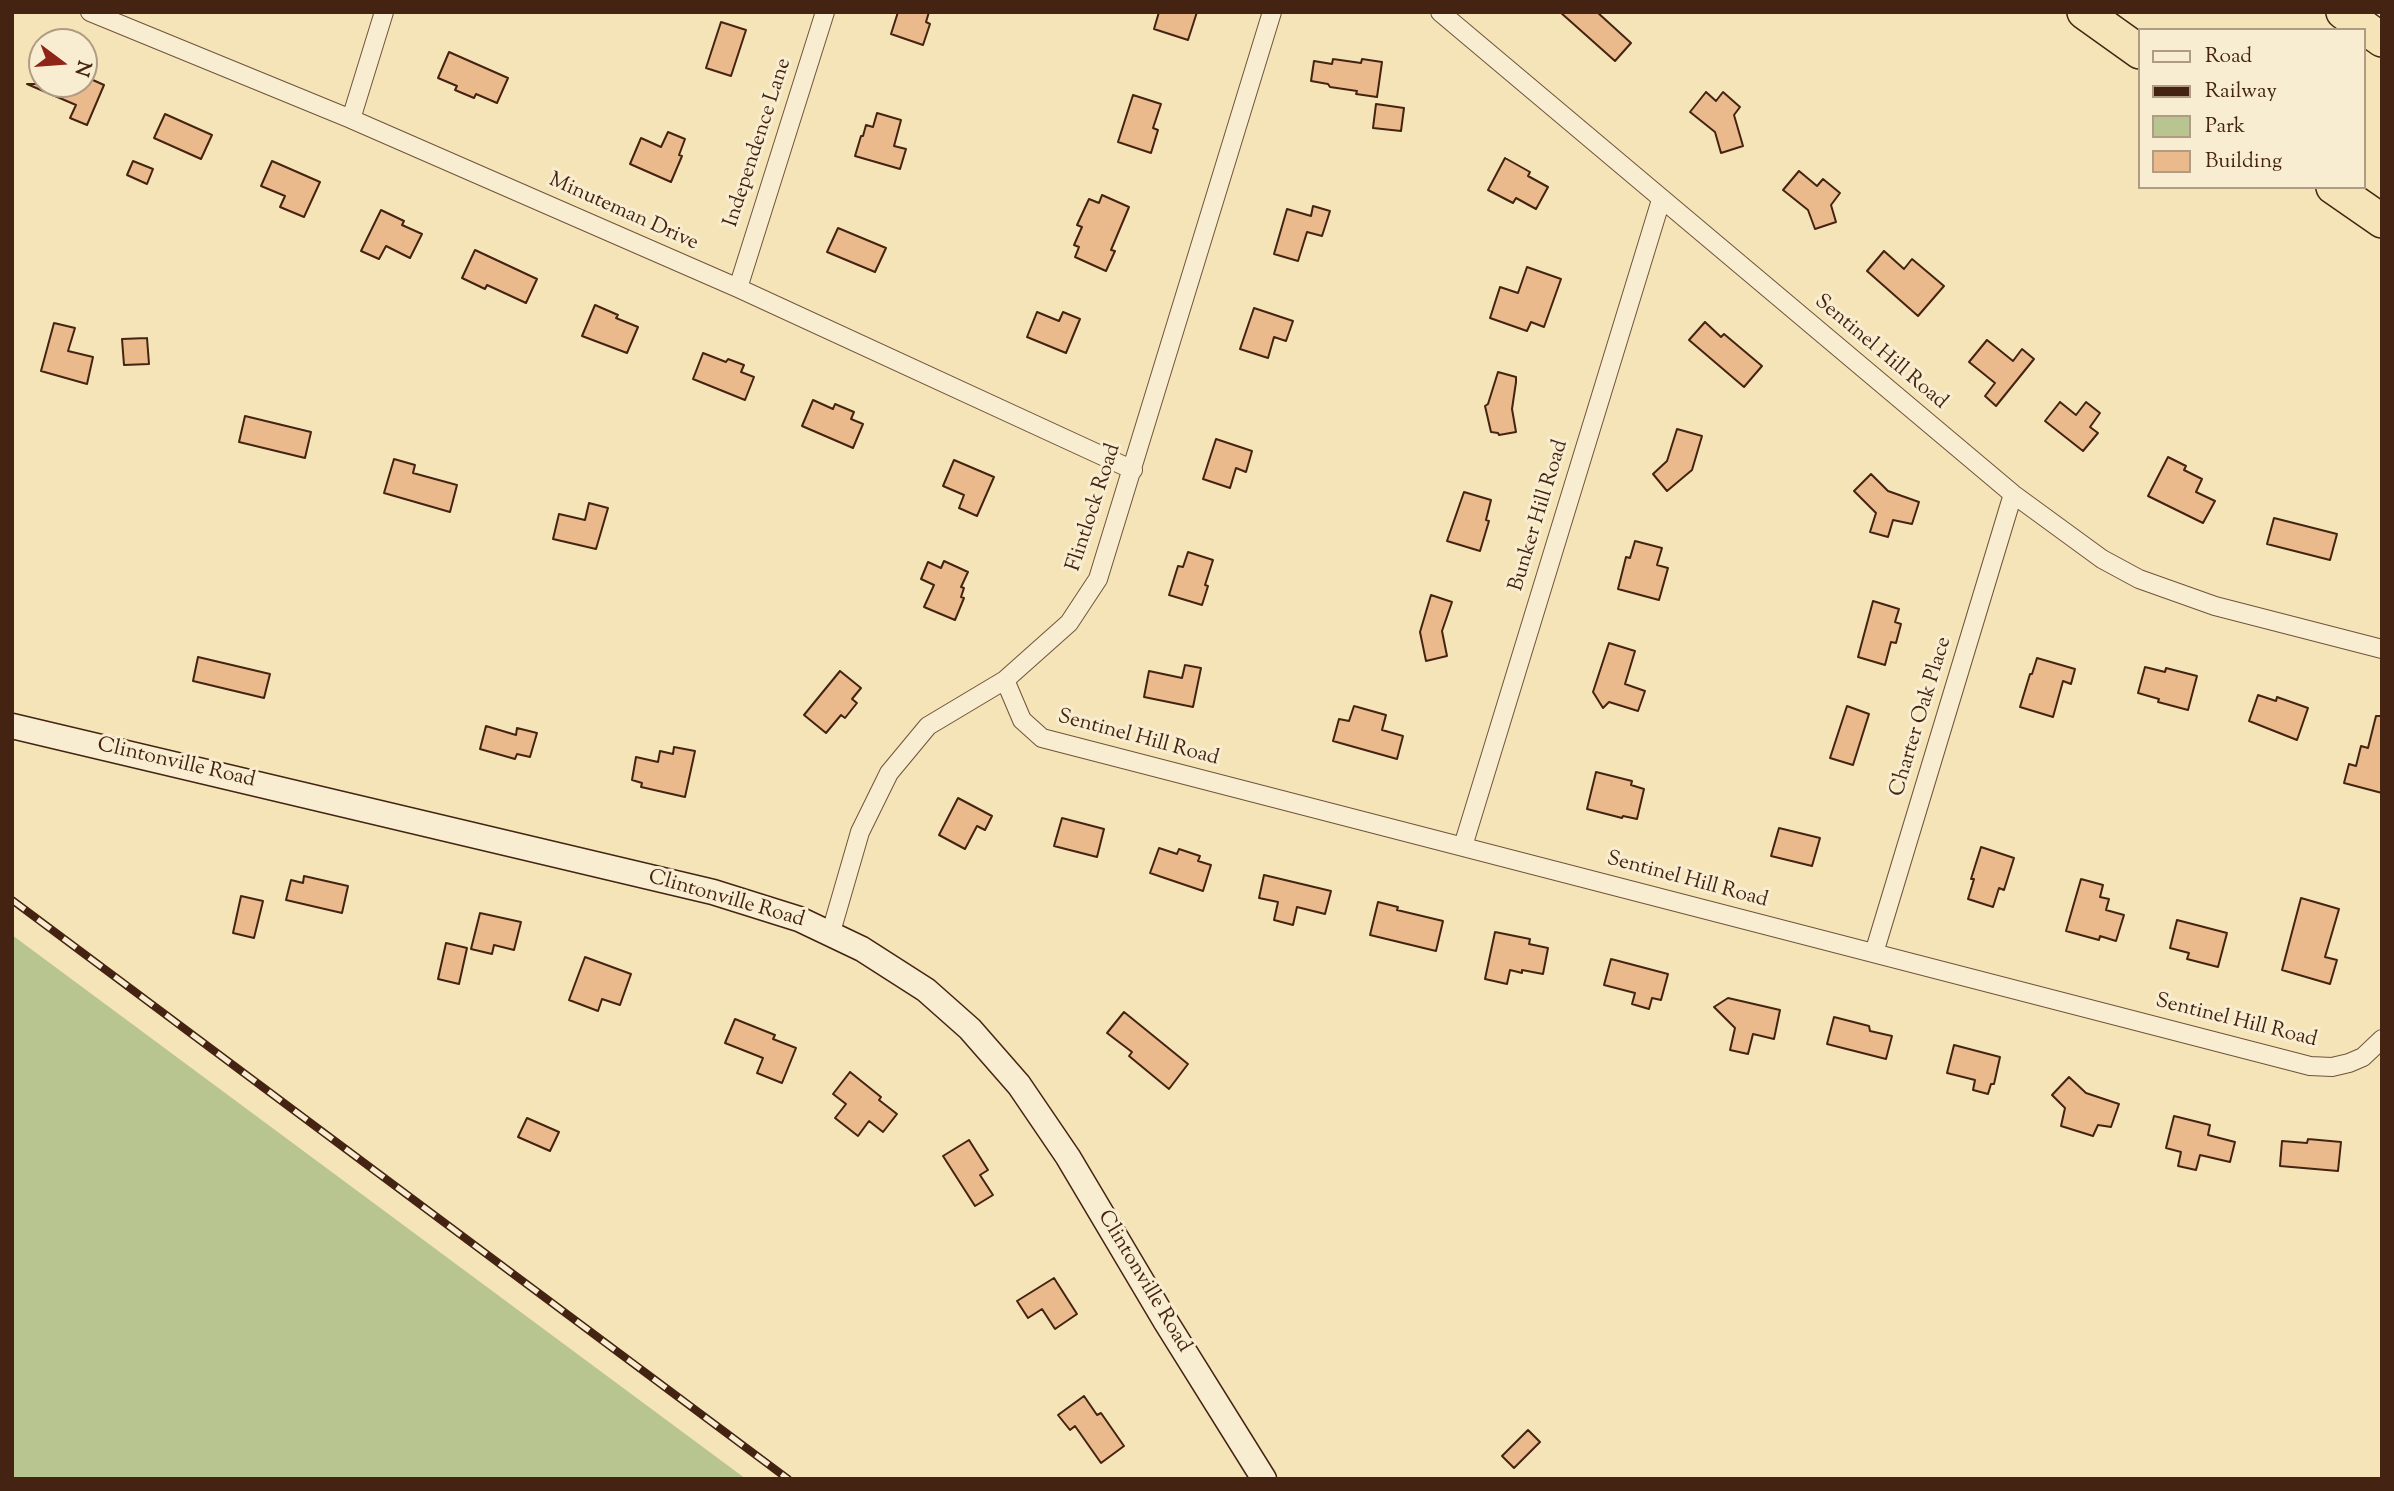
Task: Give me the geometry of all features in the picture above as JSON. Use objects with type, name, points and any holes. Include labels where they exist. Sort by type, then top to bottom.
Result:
[{"type":"highway","points":[[2084,12],[2138,51]]},
{"type":"highway","points":[[2343,12],[2365,28]]},
{"type":"highway","points":[[2366,29],[2382,40]]},
{"type":"highway","points":[[2336,189],[2382,221]]},
{"type":"street","name":"Minuteman Drive","points":[[90,12],[351,119],[738,288],[1133,470]]},
{"type":"street","points":[[351,119],[384,12]]},
{"type":"street","name":"Independence Lane","points":[[738,288],[825,12]]},
{"type":"street","name":"Flintlock Road","points":[[831,932],[860,832],[889,773],[928,726],[1004,680],[1069,623],[1098,579],[1272,12]]},
{"type":"street","name":"Sentinel Hill Road","points":[[1440,12],[2013,495],[2102,559],[2139,579],[2215,606],[2382,649]]},
{"type":"street","name":"Bunker Hill Road","points":[[1463,846],[1661,200]]},
{"type":"street","name":"Charter Oak Place","points":[[1874,953],[2013,495]]},
{"type":"street","name":"Sentinel Hill Road","points":[[1004,680],[1022,720],[1042,738],[2310,1066],[2332,1067],[2363,1058],[2382,1039]]},
{"type":"street","name":"Clintonville Road","points":[[12,726],[713,892],[766,907],[831,932],[879,959],[926,990],[970,1029],[1019,1085],[1068,1157],[1264,1479]]},
{"type":"green space","points":[[12,935],[746,1479],[12,1479]]},
{"type":"building","points":[[898,12],[929,12],[926,22],[930,24],[923,45],[891,34]]},
{"type":"building","points":[[1159,12],[1197,12],[1188,40],[1154,29]]},
{"type":"building","points":[[1560,12],[1597,12],[1631,43],[1615,61]]},
{"type":"building","points":[[721,22],[746,30],[731,76],[706,68]]},
{"type":"building","points":[[449,52],[508,78],[497,103],[476,94],[474,98],[455,90],[457,86],[438,78]]},
{"type":"building","points":[[1333,59],[1361,63],[1362,59],[1382,62],[1377,97],[1311,81],[1314,61],[1332,64]]},
{"type":"building","points":[[98,82],[104,85],[87,125],[70,118],[76,105],[60,98],[98,98]]},
{"type":"building","points":[[1706,92],[1716,101],[1723,92],[1740,107],[1734,115],[1743,146],[1721,153],[1715,132],[1690,112]]},
{"type":"building","points":[[1133,95],[1161,104],[1153,128],[1158,130],[1151,153],[1118,142]]},
{"type":"building","points":[[1376,104],[1404,108],[1401,131],[1373,128]]},
{"type":"building","points":[[877,113],[901,120],[894,146],[906,149],[900,169],[855,156],[866,125],[873,127]]},
{"type":"building","points":[[165,114],[212,135],[201,159],[154,138]]},
{"type":"building","points":[[668,132],[685,139],[679,155],[682,156],[671,182],[630,164],[641,138],[661,147]]},
{"type":"building","points":[[1505,158],[1530,172],[1528,176],[1548,187],[1536,209],[1516,198],[1513,203],[1488,190]]},
{"type":"building","points":[[133,161],[153,169],[147,184],[127,175]]},
{"type":"building","points":[[272,161],[320,182],[304,217],[280,207],[285,196],[261,186]]},
{"type":"building","points":[[1799,171],[1817,186],[1823,179],[1840,193],[1831,205],[1836,222],[1815,229],[1808,210],[1783,190]]},
{"type":"building","points":[[1102,195],[1129,207],[1111,250],[1115,251],[1106,271],[1075,257],[1079,247],[1074,245],[1082,227],[1077,225],[1089,199],[1099,203]]},
{"type":"building","points":[[1313,206],[1330,211],[1322,236],[1307,232],[1298,261],[1274,254],[1287,209],[1311,216]]},
{"type":"building","points":[[381,210],[404,221],[402,225],[422,234],[410,258],[386,246],[379,259],[361,251]]},
{"type":"building","points":[[838,228],[886,248],[875,272],[827,252]]},
{"type":"building","points":[[475,250],[537,279],[526,303],[487,285],[485,289],[462,278]]},
{"type":"building","points":[[1884,251],[1904,269],[1912,259],[1944,286],[1918,316],[1867,271]]},
{"type":"building","points":[[1527,267],[1561,279],[1544,327],[1531,322],[1527,331],[1490,318],[1500,287],[1518,293]]},
{"type":"building","points":[[595,305],[638,327],[627,353],[582,336]]},
{"type":"building","points":[[1254,308],[1293,321],[1286,341],[1274,337],[1268,358],[1240,349]]},
{"type":"building","points":[[1037,312],[1059,321],[1063,312],[1080,319],[1066,353],[1027,337]]},
{"type":"building","points":[[1705,322],[1721,337],[1724,334],[1762,366],[1744,387],[1689,340]]},
{"type":"building","points":[[54,323],[75,328],[68,351],[93,357],[87,384],[41,371]]},
{"type":"building","points":[[147,338],[149,364],[124,365],[122,339]]},
{"type":"building","points":[[1987,340],[2013,361],[2022,349],[2034,359],[1996,406],[1985,396],[1995,383],[1969,362]]},
{"type":"building","points":[[703,353],[726,362],[728,359],[744,365],[741,372],[754,377],[745,400],[693,379]]},
{"type":"building","points":[[1498,372],[1516,377],[1512,409],[1516,432],[1499,435],[1491,432],[1485,406]]},
{"type":"building","points":[[813,400],[833,409],[835,404],[854,412],[851,419],[863,424],[853,448],[802,426]]},
{"type":"building","points":[[2060,402],[2076,415],[2086,402],[2100,413],[2090,427],[2098,433],[2083,451],[2045,421]]},
{"type":"building","points":[[245,416],[311,432],[305,458],[239,442]]},
{"type":"building","points":[[1677,429],[1702,436],[1692,470],[1667,491],[1653,474],[1667,461]]},
{"type":"building","points":[[1216,439],[1252,451],[1246,472],[1236,468],[1230,488],[1203,479]]},
{"type":"building","points":[[2168,457],[2186,466],[2184,470],[2202,479],[2196,492],[2215,501],[2203,523],[2148,496]]},
{"type":"building","points":[[394,459],[415,465],[413,473],[457,485],[450,512],[384,493]]},
{"type":"building","points":[[954,460],[994,477],[977,516],[959,508],[964,495],[943,486]]},
{"type":"building","points":[[1871,474],[1888,491],[1919,502],[1912,524],[1893,520],[1888,537],[1870,532],[1876,513],[1854,491]]},
{"type":"building","points":[[1464,492],[1491,500],[1486,520],[1489,521],[1480,551],[1447,541]]},
{"type":"building","points":[[589,503],[608,508],[596,549],[553,539],[559,514],[585,520]]},
{"type":"building","points":[[2274,518],[2337,534],[2330,560],[2267,544]]},
{"type":"building","points":[[1635,541],[1662,548],[1657,565],[1668,568],[1659,600],[1618,589],[1626,557],[1630,558]]},
{"type":"building","points":[[1188,552],[1213,560],[1202,605],[1169,595],[1178,566],[1183,567]]},
{"type":"building","points":[[944,561],[968,572],[961,587],[964,588],[961,597],[964,598],[955,620],[924,607],[934,585],[921,579],[928,562],[941,568]]},
{"type":"building","points":[[1431,595],[1452,602],[1442,631],[1447,656],[1426,661],[1420,632]]},
{"type":"building","points":[[1873,601],[1899,609],[1895,622],[1901,624],[1896,643],[1891,642],[1885,665],[1858,657]]},
{"type":"building","points":[[1609,643],[1635,651],[1625,684],[1645,691],[1638,711],[1609,702],[1603,708],[1593,692]]},
{"type":"building","points":[[198,657],[270,674],[264,698],[193,681]]},
{"type":"building","points":[[2037,658],[2075,669],[2071,684],[2063,681],[2053,717],[2020,707]]},
{"type":"building","points":[[1185,665],[1201,668],[1193,707],[1144,697],[1149,671],[1182,678]]},
{"type":"building","points":[[2145,667],[2165,672],[2166,668],[2197,676],[2188,710],[2138,693]]},
{"type":"building","points":[[840,671],[861,688],[852,699],[857,703],[845,718],[841,715],[826,733],[804,715]]},
{"type":"building","points":[[2258,695],[2276,701],[2277,697],[2308,708],[2297,740],[2249,721]]},
{"type":"building","points":[[1354,706],[1386,715],[1382,730],[1403,736],[1397,759],[1333,741],[1339,719],[1349,721]]},
{"type":"building","points":[[1847,706],[1869,714],[1853,765],[1830,758]]},
{"type":"building","points":[[2376,716],[2382,716],[2382,793],[2344,783],[2349,764],[2356,766],[2361,746],[2368,748]]},
{"type":"building","points":[[486,726],[516,735],[517,728],[537,733],[530,757],[517,754],[515,759],[480,749]]},
{"type":"building","points":[[674,747],[695,751],[685,797],[641,787],[642,783],[632,780],[636,757],[658,762],[660,751],[673,754]]},
{"type":"building","points":[[1596,772],[1632,781],[1631,785],[1644,789],[1637,819],[1587,809]]},
{"type":"building","points":[[958,798],[992,816],[985,830],[977,826],[965,849],[939,835]]},
{"type":"building","points":[[1062,818],[1104,829],[1097,857],[1054,846]]},
{"type":"building","points":[[1779,828],[1820,838],[1812,866],[1771,856]]},
{"type":"building","points":[[1981,847],[2014,858],[2004,890],[1999,888],[1993,907],[1968,899]]},
{"type":"building","points":[[1159,848],[1177,854],[1179,849],[1200,856],[1198,861],[1211,865],[1203,891],[1150,873]]},
{"type":"building","points":[[1264,875],[1331,891],[1325,914],[1297,907],[1293,925],[1274,920],[1278,902],[1259,898]]},
{"type":"building","points":[[304,876],[348,886],[342,913],[286,900],[291,880],[303,883]]},
{"type":"building","points":[[2081,879],[2103,885],[2100,897],[2109,899],[2106,910],[2124,915],[2116,941],[2100,936],[2099,940],[2066,931]]},
{"type":"building","points":[[241,896],[263,901],[254,938],[233,933]]},
{"type":"building","points":[[2301,898],[2339,909],[2325,957],[2337,960],[2330,984],[2282,970]]},
{"type":"building","points":[[1378,902],[1398,907],[1397,910],[1443,921],[1436,951],[1370,935]]},
{"type":"building","points":[[480,913],[521,922],[514,950],[494,945],[492,954],[471,949]]},
{"type":"building","points":[[2177,920],[2227,933],[2218,967],[2187,959],[2189,953],[2170,948]]},
{"type":"building","points":[[1495,932],[1530,939],[1529,944],[1548,948],[1543,974],[1510,970],[1507,984],[1485,979]]},
{"type":"building","points":[[446,943],[467,948],[459,984],[438,979]]},
{"type":"building","points":[[585,957],[631,974],[620,1005],[602,999],[598,1011],[569,1000]]},
{"type":"building","points":[[1611,959],[1668,974],[1661,1000],[1652,998],[1649,1009],[1632,1004],[1635,993],[1604,985]]},
{"type":"building","points":[[1728,998],[1780,1010],[1774,1039],[1753,1034],[1748,1054],[1730,1050],[1735,1028],[1714,1007]]},
{"type":"building","points":[[1124,1012],[1188,1064],[1169,1089],[1129,1056],[1132,1052],[1107,1033]]},
{"type":"building","points":[[1834,1017],[1869,1026],[1870,1031],[1892,1036],[1886,1059],[1827,1044]]},
{"type":"building","points":[[735,1019],[775,1035],[773,1039],[796,1048],[782,1083],[757,1073],[763,1058],[725,1043]]},
{"type":"building","points":[[1954,1045],[2000,1057],[1994,1084],[1991,1084],[1988,1094],[1973,1090],[1975,1080],[1947,1073]]},
{"type":"building","points":[[850,1072],[897,1114],[883,1132],[869,1121],[858,1136],[835,1118],[846,1104],[833,1094]]},
{"type":"building","points":[[2069,1077],[2086,1093],[2119,1104],[2111,1127],[2098,1125],[2093,1136],[2061,1126],[2065,1108],[2052,1095]]},
{"type":"building","points":[[2174,1116],[2210,1125],[2208,1135],[2235,1142],[2230,1162],[2200,1155],[2196,1170],[2178,1166],[2181,1152],[2166,1148]]},
{"type":"building","points":[[527,1118],[559,1132],[550,1151],[518,1137]]},
{"type":"building","points":[[2308,1139],[2341,1142],[2338,1171],[2280,1166],[2282,1141],[2307,1143]]},
{"type":"building","points":[[969,1140],[988,1170],[980,1175],[993,1195],[975,1206],[943,1156]]},
{"type":"building","points":[[1054,1278],[1077,1314],[1055,1329],[1042,1309],[1028,1318],[1017,1301]]},
{"type":"building","points":[[1084,1396],[1097,1415],[1101,1413],[1124,1446],[1101,1463],[1075,1426],[1070,1430],[1058,1415]]},
{"type":"building","points":[[1528,1430],[1540,1442],[1514,1468],[1502,1456]]},
{"type":"railway","points":[[12,900],[788,1479]]}]
